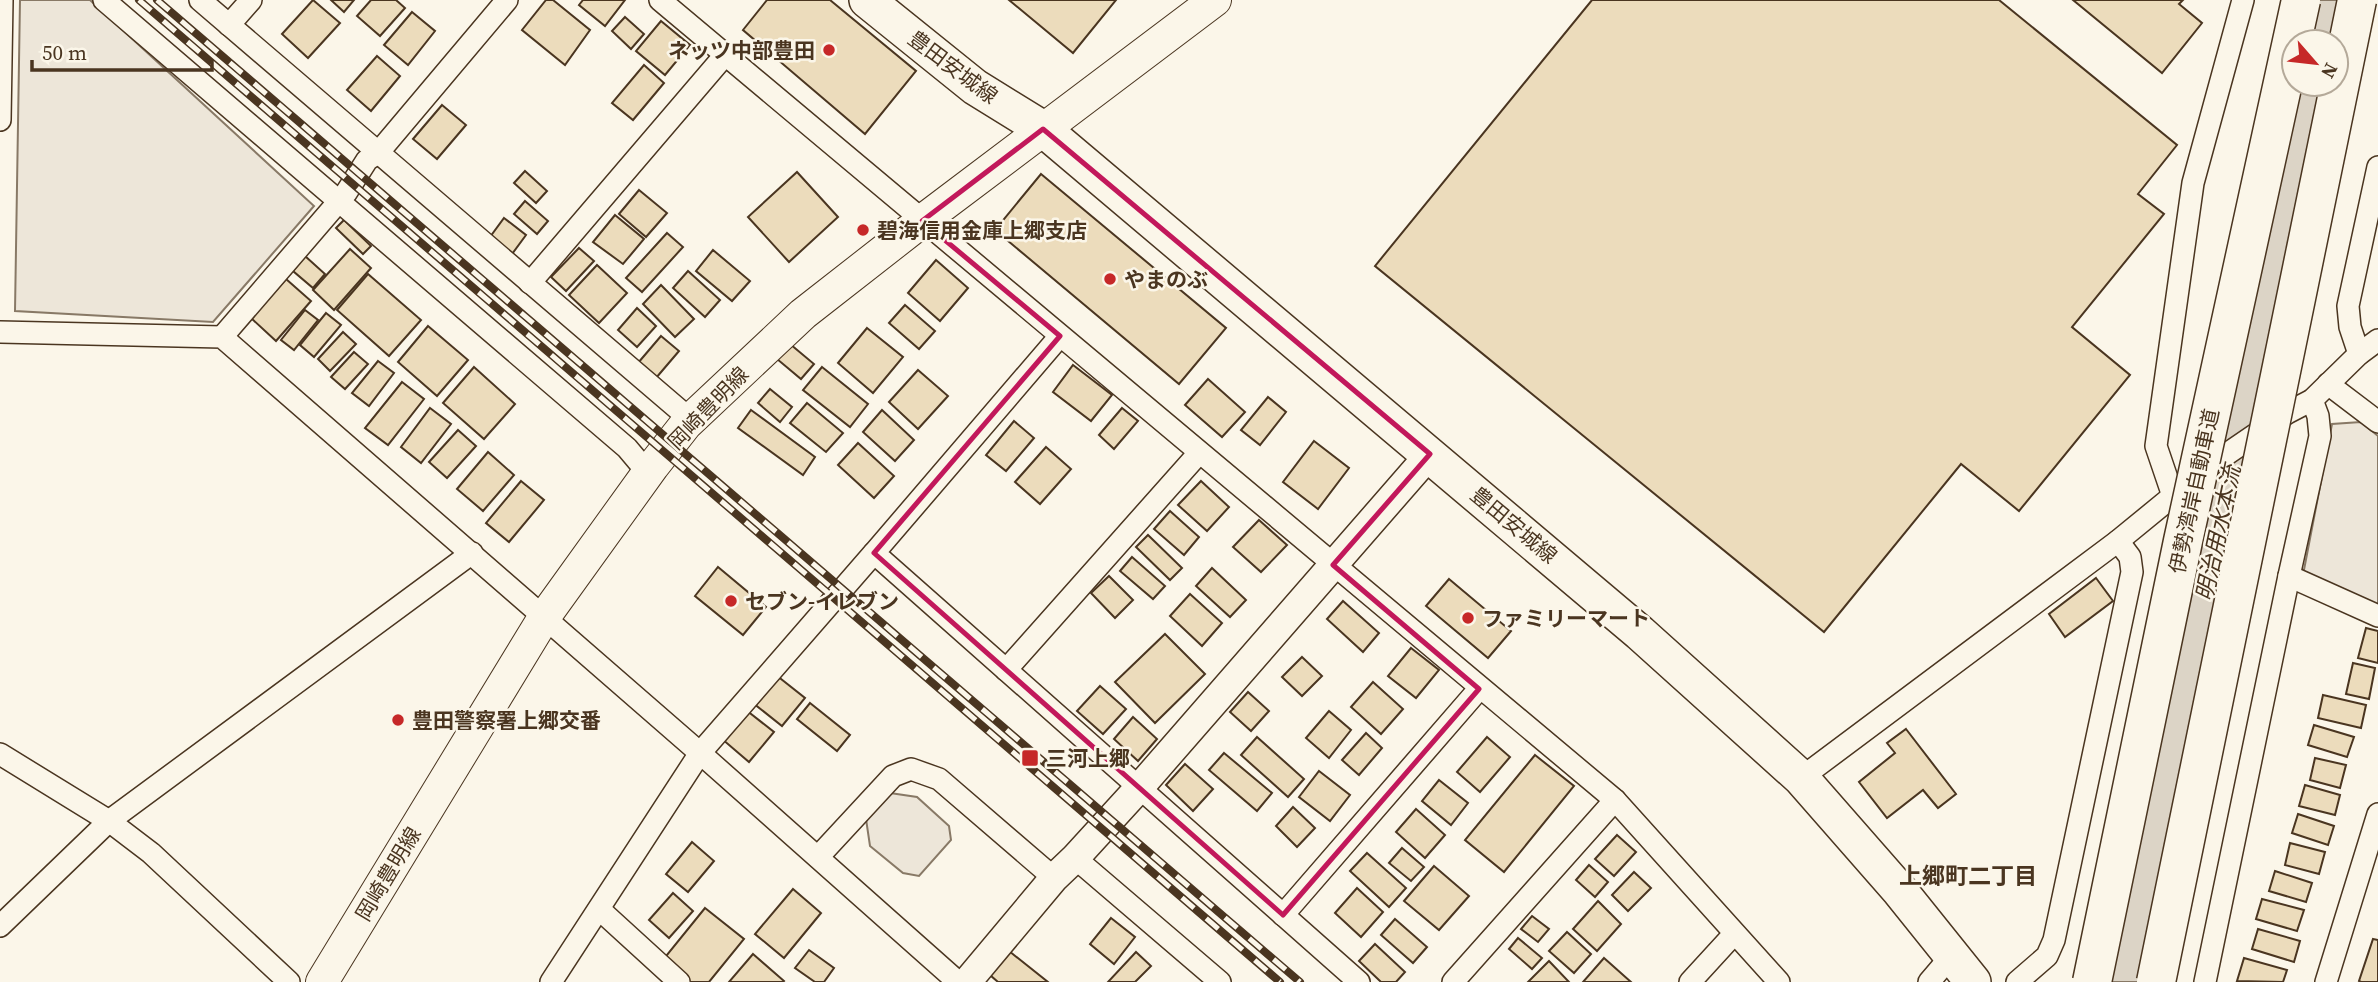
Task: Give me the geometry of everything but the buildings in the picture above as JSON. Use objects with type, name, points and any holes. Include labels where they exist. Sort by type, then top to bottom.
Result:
[{"type":"highway","name":"伊勢湾岸自動車道","points":[[2092,982],[2183,541],[2301,0]]},
{"type":"highway","points":[[2156,982],[2357,0]]},
{"type":"main road","name":"豊田安城線","points":[[867,0],[975,87],[1043,129]]},
{"type":"main road","name":"豊田安城線","points":[[904,0],[995,76],[1043,129],[1640,633],[1801,778],[1973,982]]},
{"type":"main road","name":"岡崎豊明線","points":[[322,982],[545,617],[648,473],[691,419],[803,314],[1215,0]]},
{"type":"street","points":[[0,120],[2,0]]},
{"type":"street","points":[[104,0],[628,448],[648,473]]},
{"type":"street","points":[[200,0],[691,419]]},
{"type":"street","points":[[229,25],[251,0]]},
{"type":"street","points":[[222,337],[338,202],[367,160],[378,153],[507,0]]},
{"type":"street","points":[[660,0],[1479,689],[1615,800],[1779,982]]},
{"type":"street","points":[[2178,490],[2156,446],[2193,183],[2242,0]]},
{"type":"street","points":[[530,283],[725,55]]},
{"type":"street","points":[[2359,354],[2350,327],[2348,306],[2378,167]]},
{"type":"street","points":[[0,332],[222,337],[700,752],[958,982]]},
{"type":"street","points":[[551,982],[700,752],[1060,335]]},
{"type":"street","points":[[1801,778],[2118,541],[2178,490],[2287,413],[2312,400],[2359,354],[2378,340]]},
{"type":"street","points":[[2328,384],[2378,422]]},
{"type":"street","points":[[2205,982],[2320,436],[2318,416],[2312,400]]},
{"type":"street","points":[[1006,670],[1199,453]]},
{"type":"street","points":[[968,982],[1054,878],[1139,788],[1430,454]]},
{"type":"street","points":[[2017,982],[2047,956],[2054,940],[2132,572],[2130,557],[2118,541]]},
{"type":"street","points":[[0,926],[109,821],[472,553]]},
{"type":"street","points":[[874,553],[1359,982]]},
{"type":"street","points":[[2289,576],[2378,615]]},
{"type":"street","points":[[1283,915],[1479,689]]},
{"type":"street","points":[[0,754],[109,821],[151,853],[289,982]]},
{"type":"street","points":[[818,857],[893,776],[911,769],[939,779],[1054,878]]},
{"type":"street","points":[[1453,982],[1615,800]]},
{"type":"street","points":[[2326,982],[2378,814]]},
{"type":"street","points":[[1075,858],[1220,982]]},
{"type":"street","points":[[599,909],[679,982]]},
{"type":"street","points":[[1690,982],[1734,934]]},
{"type":"street","points":[[1929,982],[1952,956]]},
{"type":"highlighted area","points":[[1043,129],[1430,454],[1333,565],[1479,689],[1283,915],[874,553],[1060,336],[922,221]]},
{"type":"shaded area","points":[[20,0],[90,0],[314,206],[213,322],[15,311]]},
{"type":"shaded area","points":[[2361,422],[2378,436],[2378,608],[2303,575],[2332,424]]},
{"type":"shaded area","points":[[890,793],[917,797],[949,826],[951,840],[919,876],[903,873],[870,846],[866,819]]},
{"type":"water","points":[[2314,0],[2344,0],[2338,28],[2308,28]]},
{"type":"water","name":"明治用水本流","points":[[2294,98],[2324,98],[2142,982],[2108,982]]},
{"type":"railway","points":[[139,0],[1280,982]]},
{"type":"railway","points":[[157,0],[1300,982]]},
{"type":"place","name":"ネッツ中部豊田","points":[[829,50]]},
{"type":"place","name":"碧海信用金庫上郷支店","points":[[863,230]]},
{"type":"place","name":"やまのぶ","points":[[1110,279]]},
{"type":"place","name":"セブン-イレブン","points":[[731,601]]},
{"type":"place","name":"ファミリーマート","points":[[1468,618]]},
{"type":"place","name":"豊田警察署上郷交番","points":[[398,720]]},
{"type":"place","name":"三河上郷","points":[[1030,758]]},
{"type":"district","name":"上郷町二丁目","points":[[1968,876]]}]
